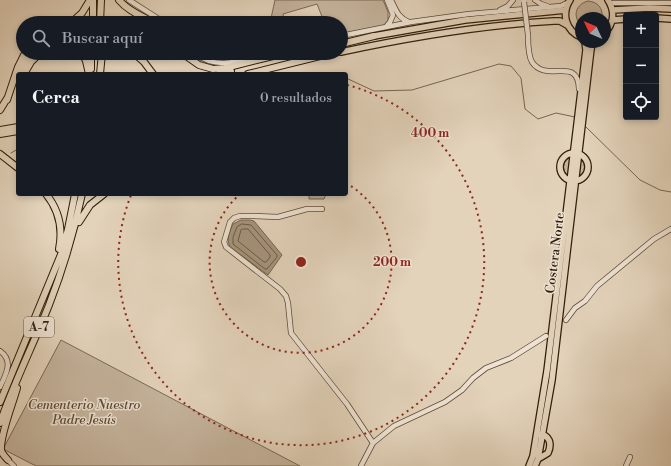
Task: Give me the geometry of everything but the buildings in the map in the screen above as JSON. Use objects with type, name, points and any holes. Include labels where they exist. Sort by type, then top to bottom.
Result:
[{"type":"highway","points":[[79,16],[90,0]]},
{"type":"highway","points":[[93,16],[94,0]]},
{"type":"highway","points":[[102,0],[102,16]]},
{"type":"highway","points":[[119,0],[136,13],[144,16]]},
{"type":"highway","points":[[348,42],[374,36]]},
{"type":"highway","points":[[16,72],[22,60]]},
{"type":"highway","points":[[20,72],[27,60]]},
{"type":"highway","points":[[25,72],[33,60]]},
{"type":"highway","points":[[86,60],[89,72]]},
{"type":"highway","points":[[90,72],[91,60]]},
{"type":"highway","points":[[99,72],[100,60]]},
{"type":"highway","points":[[142,60],[152,72]]},
{"type":"highway","points":[[192,60],[199,65],[213,69],[225,68],[257,60]]},
{"type":"highway","points":[[227,72],[272,60]]},
{"type":"highway","points":[[256,72],[304,60]]},
{"type":"highway","points":[[266,72],[306,60]]},
{"type":"highway","points":[[264,72],[272,70]]},
{"type":"highway","points":[[7,100],[16,73]]},
{"type":"highway","points":[[0,110],[7,100],[16,80]]},
{"type":"highway","points":[[0,130],[16,126]]},
{"type":"highway","points":[[0,135],[16,133]]},
{"type":"highway","points":[[0,154],[16,166]]},
{"type":"highway","points":[[47,196],[58,214],[60,234],[59,248],[47,291]]},
{"type":"highway","name":"A-7","points":[[0,402],[62,252],[75,196]]},
{"type":"highway","name":"A-7","points":[[0,424],[66,260],[83,196]]},
{"type":"highway","points":[[66,260],[79,222],[84,196]]},
{"type":"highway","points":[[79,222],[90,205],[101,196]]},
{"type":"highway","points":[[8,460],[1,450],[4,431],[41,323]]},
{"type":"main road","points":[[569,1],[565,18],[567,25],[575,34]]},
{"type":"main road","points":[[609,1],[613,10],[613,20],[611,25]]},
{"type":"main road","points":[[613,10],[649,8],[671,9]]},
{"type":"main road","points":[[374,36],[465,20],[566,10]]},
{"type":"main road","points":[[659,18],[671,19]]},
{"type":"main road","points":[[613,20],[623,19]]},
{"type":"main road","points":[[348,51],[477,28],[554,21],[560,21],[567,25]]},
{"type":"main road","name":"Costera Norte","points":[[529,466],[540,434],[552,380],[586,48]]},
{"type":"main road","name":"Costera Norte","points":[[575,153],[591,48]]},
{"type":"main road","points":[[575,153],[586,159],[588,169],[584,178],[572,181],[562,174],[560,165],[564,157],[575,153]]},
{"type":"main road","points":[[538,459],[547,454],[550,448],[549,441],[540,434]]},
{"type":"main road","name":"Costera Norte","points":[[535,466],[538,459],[540,434]]},
{"type":"street","points":[[129,0],[150,16]]},
{"type":"street","points":[[385,27],[390,22],[393,15],[387,0]]},
{"type":"street","points":[[391,0],[398,15],[404,20],[411,22]]},
{"type":"street","points":[[498,11],[508,6],[513,0]]},
{"type":"street","points":[[535,0],[548,7]]},
{"type":"street","points":[[524,1],[530,58],[532,62],[537,67],[547,72],[565,70],[574,74],[579,83],[580,102]]},
{"type":"street","points":[[348,35],[411,22],[469,14],[561,6],[569,1]]},
{"type":"street","points":[[609,1],[663,2],[671,4]]},
{"type":"street","points":[[194,60],[199,65]]},
{"type":"street","points":[[206,60],[229,64],[244,60]]},
{"type":"street","points":[[322,209],[307,209],[278,217],[240,216],[230,222],[224,242],[226,247],[280,289],[286,296],[291,333],[347,404],[373,442]]},
{"type":"street","points":[[566,320],[575,308],[585,302],[597,286],[654,239],[671,229]]},
{"type":"street","points":[[361,466],[373,442],[394,426],[445,402],[462,390],[473,378],[486,368],[511,358],[546,336]]},
{"type":"street","points":[[0,351],[7,358],[8,365],[0,387]]},
{"type":"street","points":[[626,466],[630,457]]},
{"type":"street","points":[[8,460],[14,466]]},
{"type":"green space","points":[[275,0],[383,0],[388,12],[388,20],[383,26],[348,34],[348,16],[322,16],[317,4],[283,14],[283,16],[272,16]]},
{"type":"green space","points":[[588,1],[597,4],[601,8],[602,12],[577,12],[578,8]]},
{"type":"green space","points":[[570,157],[568,176],[564,171],[563,166],[565,161]]},
{"type":"green space","points":[[581,158],[585,165],[585,169],[582,177],[578,178]]},
{"type":"green space","points":[[309,196],[325,196],[324,199],[309,199]]},
{"type":"green space","name":"Cementerio Nuestro Padre Jesús","points":[[61,340],[300,466],[36,466],[3,449]]},
{"type":"water","points":[[241,220],[254,221],[282,255],[268,275],[230,247],[228,238],[233,224]]},
{"type":"waterway","points":[[348,79],[374,91],[412,90],[499,64],[511,66],[521,78],[525,109],[538,119],[556,113],[575,117]]},
{"type":"waterway","points":[[586,127],[640,180],[660,190],[671,192]]},
{"type":"waterway","points":[[11,153],[16,150]]}]
